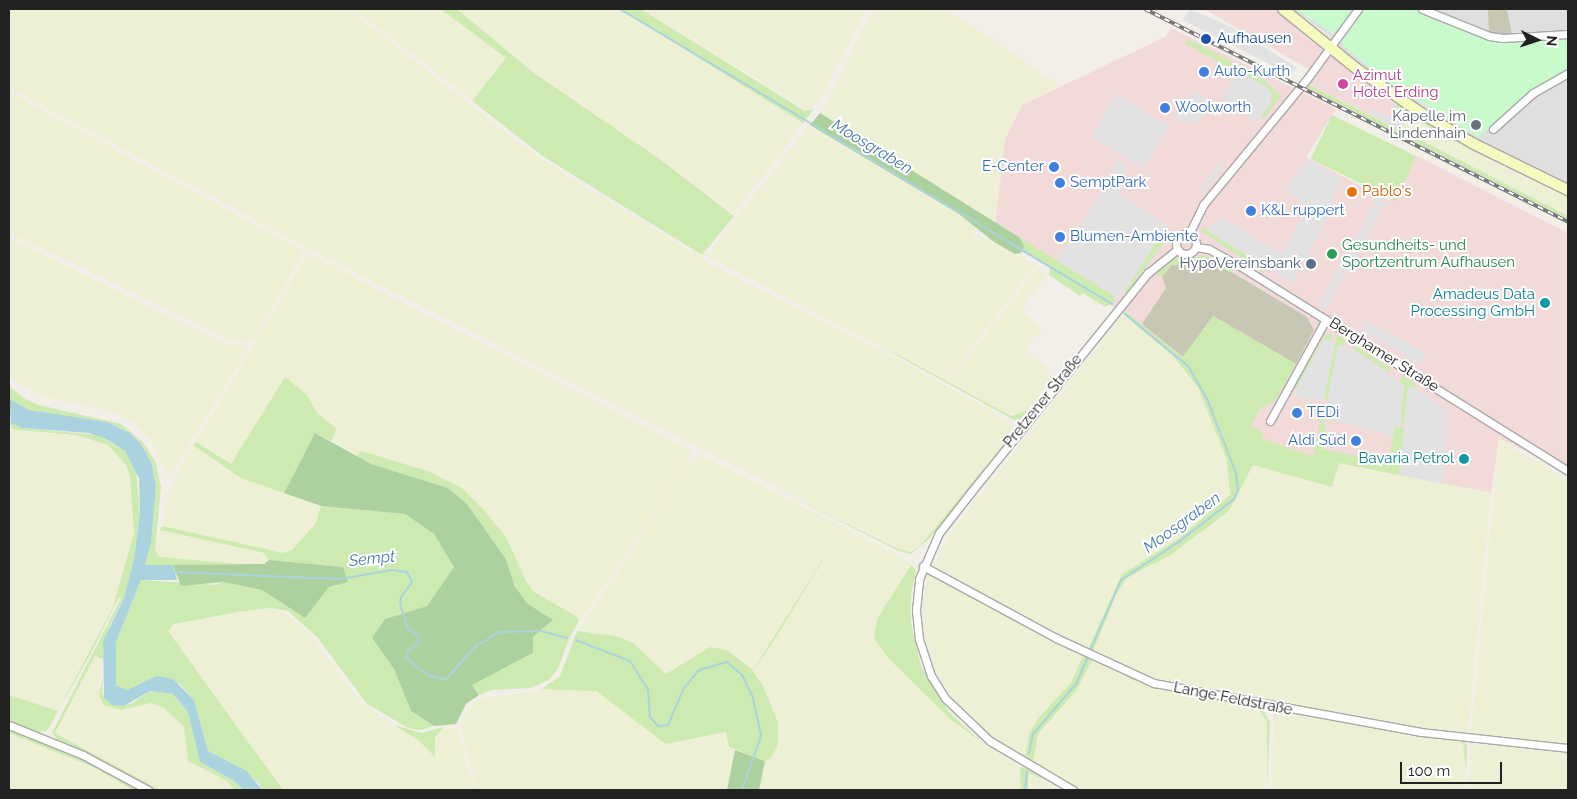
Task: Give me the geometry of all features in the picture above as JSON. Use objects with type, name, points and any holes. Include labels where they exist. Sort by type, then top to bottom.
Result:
[{"type":"main road","points":[[1283,9],[1330,48],[1418,111],[1474,144],[1568,190]]},
{"type":"street","name":"Pretzener Straße","points":[[1073,790],[990,741],[945,698],[923,657],[916,625],[917,598],[923,566],[940,533],[1022,427],[1148,273],[1178,249],[1179,237],[1189,234],[1203,205],[1330,48],[1358,9]]},
{"type":"street","points":[[1422,9],[1451,23],[1496,37],[1568,34]]},
{"type":"street","points":[[1493,129],[1533,93],[1568,73]]},
{"type":"street","points":[[1178,249],[1188,254],[1196,247],[1196,240],[1189,234]]},
{"type":"street","name":"Berghamer Straße","points":[[1196,247],[1209,249],[1326,319],[1568,471]]},
{"type":"street","points":[[1270,421],[1326,319]]},
{"type":"street","name":"Lange Feldstraße","points":[[923,566],[1085,652],[1154,683],[1267,706],[1469,740],[1568,748]]},
{"type":"street","points":[[9,725],[76,752],[148,790]]},
{"type":"shaded area","points":[[9,9],[349,9],[518,142],[564,174],[715,266],[890,355],[991,411],[1015,429],[920,546],[911,552],[898,549],[326,258],[9,88]]},
{"type":"shaded area","points":[[354,9],[441,9],[506,58],[472,101]]},
{"type":"shaded area","points":[[457,9],[620,9],[803,123],[734,214],[534,73]]},
{"type":"shaded area","points":[[641,9],[867,9],[819,100],[810,111]]},
{"type":"shaded area","points":[[873,9],[943,9],[994,39],[1060,87],[1022,105],[1005,139],[995,224],[820,113]]},
{"type":"shaded area","points":[[1190,9],[1233,28],[1296,67],[1291,75],[1183,20]]},
{"type":"shaded area","points":[[1204,9],[1277,9],[1306,37],[1409,115],[1401,130],[1309,85],[1316,76],[1300,64]]},
{"type":"shaded area","points":[[1293,9],[1568,9],[1568,185],[1482,143],[1401,93],[1344,53],[1331,37]]},
{"type":"shaded area","points":[[1488,9],[1507,9],[1512,35],[1489,33]]},
{"type":"shaded area","points":[[1171,28],[1336,109],[1306,157],[1390,201],[1417,156],[1568,233],[1568,471],[1499,438],[1491,493],[1339,463],[1231,459],[1125,314],[1020,248],[995,224],[1005,139],[1022,105],[1165,37]]},
{"type":"shaded area","points":[[1237,72],[1267,87],[1272,95],[1271,103],[1256,122],[1221,100]]},
{"type":"shaded area","points":[[1194,91],[1215,104],[1194,125],[1187,121],[1185,124],[1173,117]]},
{"type":"shaded area","points":[[9,92],[304,251],[255,339],[245,342],[228,339],[9,233]]},
{"type":"shaded area","points":[[1116,94],[1169,126],[1143,169],[1090,137]]},
{"type":"shaded area","points":[[1398,108],[1409,115],[1401,130],[1369,114],[1372,109],[1389,117]]},
{"type":"shaded area","points":[[1409,115],[1497,163],[1568,197],[1568,216],[1401,130]]},
{"type":"shaded area","points":[[810,125],[976,225],[972,236],[994,242],[1035,266],[946,381],[706,256]]},
{"type":"shaded area","points":[[1307,159],[1342,179],[1332,197],[1337,201],[1293,283],[1210,233],[1205,227],[1217,223],[1220,217],[1281,254],[1309,208],[1283,190]]},
{"type":"shaded area","points":[[1117,160],[1129,165],[1118,182],[1121,195],[1167,225],[1163,231],[1159,228],[1163,232],[1127,288],[1123,286],[1124,290],[1118,298],[1056,259],[1090,211]]},
{"type":"shaded area","points":[[1221,161],[1223,166],[1201,194],[1200,188]]},
{"type":"shaded area","points":[[1378,196],[1387,201],[1327,309],[1318,304]]},
{"type":"shaded area","points":[[9,238],[226,344],[250,346],[171,474],[166,473],[150,440],[131,421],[109,411],[40,396],[9,376]]},
{"type":"shaded area","points":[[310,254],[690,450],[691,455],[616,570],[579,621],[534,592],[526,581],[506,537],[469,494],[435,473],[361,451],[357,456],[331,441],[337,429],[317,413],[285,378],[231,464],[196,442],[305,258]]},
{"type":"shaded area","points":[[1208,258],[1307,317],[1314,330],[1296,364],[1213,316],[1183,357],[1142,324],[1166,288],[1162,277],[1171,265]]},
{"type":"shaded area","points":[[1038,268],[1048,274],[1021,310],[1041,329],[1026,351],[1045,366],[1051,379],[1029,410],[1011,416],[948,382]]},
{"type":"shaded area","points":[[1123,314],[1173,356],[1198,387],[1227,459],[1230,495],[1178,539],[1122,574],[1088,649],[933,568],[950,533]]},
{"type":"shaded area","points":[[1366,320],[1426,353],[1420,365],[1361,330]]},
{"type":"shaded area","points":[[1324,339],[1335,342],[1323,401],[1292,396]]},
{"type":"shaded area","points":[[1338,345],[1354,350],[1404,385],[1400,427],[1395,427],[1393,436],[1328,419],[1326,425],[1323,424]]},
{"type":"shaded area","points":[[1408,387],[1414,388],[1449,411],[1443,484],[1399,475]]},
{"type":"shaded area","points":[[9,425],[12,429],[27,432],[76,435],[108,445],[125,464],[133,487],[134,533],[117,596],[77,677],[58,711],[54,712],[9,695]]},
{"type":"shaded area","points":[[1499,437],[1528,459],[1530,457],[1568,480],[1568,745],[1471,734]]},
{"type":"shaded area","points":[[193,445],[241,478],[321,506],[316,523],[292,550],[283,553],[164,527],[163,516],[170,487]]},
{"type":"shaded area","points":[[696,456],[704,457],[843,527],[752,670],[735,655],[710,647],[666,674],[633,643],[616,636],[577,631],[609,586],[683,469]]},
{"type":"shaded area","points":[[1339,463],[1491,493],[1468,735],[1159,681],[1093,652],[1116,595],[1127,578],[1170,555],[1229,511],[1253,465],[1331,487]]},
{"type":"shaded area","points":[[844,528],[911,563],[875,623],[876,642],[897,667],[975,739],[1020,767],[1021,790],[759,790],[765,761],[772,758],[778,722],[763,686],[753,672]]},
{"type":"shaded area","points":[[160,530],[264,553],[269,560],[264,564],[238,564],[160,557],[155,550]]},
{"type":"shaded area","points":[[927,574],[1067,649],[1084,654],[1071,683],[1039,717],[1029,734],[1025,758],[977,725],[959,708],[935,672],[923,629],[922,603]]},
{"type":"shaded area","points":[[270,608],[284,613],[309,633],[361,703],[418,740],[434,756],[439,730],[457,728],[475,790],[283,790],[168,631],[183,621]]},
{"type":"shaded area","points":[[96,655],[103,659],[99,688],[104,705],[121,710],[150,703],[164,708],[184,727],[187,748],[199,767],[228,781],[234,790],[160,790],[56,735],[55,730]]},
{"type":"shaded area","points":[[1093,659],[1133,680],[1163,690],[1259,710],[1267,722],[1265,790],[1079,790],[1033,762],[1038,734],[1076,691]]},
{"type":"shaded area","points":[[542,689],[596,691],[666,744],[727,732],[729,747],[735,750],[727,790],[477,790],[460,726],[463,715],[479,699]]},
{"type":"shaded area","points":[[1279,712],[1463,742],[1465,790],[1272,790],[1274,722]]},
{"type":"shaded area","points":[[9,733],[93,767],[133,790],[9,790]]},
{"type":"shaded area","points":[[1471,743],[1568,750],[1568,790],[1468,790]]},
{"type":"shaded area","points":[[1029,773],[1033,775],[1061,790],[1028,790]]},
{"type":"green space","points":[[441,9],[457,9],[534,73],[661,160],[734,216],[702,255],[544,157],[472,101],[506,58]]},
{"type":"green space","points":[[620,9],[641,9],[805,111],[814,109],[803,123]]},
{"type":"green space","points":[[1296,9],[1352,9],[1354,10],[1333,34]]},
{"type":"green space","points":[[1362,9],[1413,9],[1439,22],[1503,42],[1568,37],[1568,70],[1541,84],[1478,137],[1385,81],[1346,48],[1340,40]]},
{"type":"green space","points":[[1188,39],[1262,78],[1281,96],[1264,119],[1261,116],[1271,103],[1267,87],[1185,44]]},
{"type":"green space","points":[[1309,85],[1568,216],[1568,219],[1307,88]]},
{"type":"green space","points":[[1398,103],[1568,195],[1568,197],[1448,138],[1399,109],[1393,110]]},
{"type":"green space","points":[[820,113],[1019,237],[1024,246],[1021,253],[1015,254],[994,242],[959,214],[810,125]]},
{"type":"green space","points":[[1332,115],[1416,156],[1395,200],[1311,159]]},
{"type":"green space","points":[[1205,227],[1267,268],[1264,272],[1200,230]]},
{"type":"green space","points":[[1159,228],[1169,236],[1127,292],[1123,286],[1127,288],[1162,232]]},
{"type":"green space","points":[[1019,237],[1114,296],[1114,303],[1105,307],[1083,293],[1080,296],[1049,275],[1050,268],[1022,251],[1024,246]]},
{"type":"green space","points":[[1200,255],[1217,259],[1233,269],[1231,273],[1207,259],[1187,265],[1171,265],[1162,277],[1155,273],[1174,258],[1190,260]]},
{"type":"green space","points":[[1125,311],[1183,357],[1213,316],[1296,364],[1274,402],[1260,408],[1251,426],[1262,432],[1263,439],[1313,456],[1324,404],[1327,405],[1323,424],[1326,425],[1322,449],[1388,462],[1395,427],[1404,427],[1399,475],[1339,463],[1332,487],[1253,465],[1229,511],[1170,555],[1127,578],[1116,595],[1093,652],[1088,649],[1122,574],[1178,539],[1230,495],[1227,460],[1198,387],[1173,356],[1123,314]]},
{"type":"green space","points":[[1326,334],[1332,334],[1331,341],[1324,340],[1296,389],[1294,387]]},
{"type":"green space","points":[[1337,335],[1346,340],[1343,347],[1338,345],[1328,400],[1324,397]]},
{"type":"green space","points":[[1354,345],[1391,368],[1388,372],[1354,350]]},
{"type":"green space","points":[[883,348],[1011,416],[1029,410],[1048,387],[1051,374],[1053,384],[1018,422]]},
{"type":"green space","points":[[1402,376],[1416,384],[1414,388],[1408,388],[1404,423],[1400,423],[1404,386],[1398,385]]},
{"type":"green space","points":[[285,377],[307,395],[317,413],[337,429],[331,441],[315,433],[284,493],[241,478],[193,445],[196,442],[231,464]]},
{"type":"green space","points":[[9,386],[25,399],[39,405],[121,424],[143,442],[156,463],[161,487],[155,550],[160,557],[238,564],[145,566],[151,543],[156,486],[152,464],[141,444],[121,428],[29,410],[9,400]]},
{"type":"green space","points":[[1006,420],[1018,429],[929,539],[911,554],[899,551],[756,479],[898,549],[911,552],[920,546],[1012,434],[1015,427]]},
{"type":"green space","points":[[9,421],[23,428],[98,435],[125,451],[136,469],[140,512],[134,559],[124,598],[110,625],[103,647],[103,659],[95,656],[55,733],[160,790],[154,790],[56,739],[52,733],[121,598],[119,597],[91,653],[47,731],[39,732],[9,722],[9,695],[58,711],[113,607],[134,533],[130,476],[125,464],[108,445],[76,435],[12,429]]},
{"type":"green space","points":[[315,433],[371,464],[448,488],[467,504],[506,559],[515,587],[528,604],[553,620],[533,637],[533,653],[472,685],[479,695],[466,704],[456,724],[434,726],[411,711],[394,669],[372,638],[385,619],[427,606],[454,567],[434,534],[405,514],[321,506],[284,493]]},
{"type":"green space","points":[[361,451],[428,471],[462,488],[485,511],[506,537],[526,581],[534,592],[576,616],[579,621],[570,636],[558,669],[549,680],[530,688],[492,690],[479,695],[471,685],[533,653],[533,637],[553,620],[528,604],[515,587],[506,559],[467,504],[448,488],[371,464],[357,456]]},
{"type":"green space","points":[[321,506],[405,514],[434,534],[454,567],[427,606],[385,619],[372,638],[394,669],[411,711],[434,726],[421,730],[408,728],[367,704],[317,637],[288,611],[270,608],[174,624],[168,631],[283,790],[262,790],[259,783],[238,766],[208,751],[194,700],[180,684],[156,676],[127,690],[116,685],[116,642],[141,580],[216,585],[223,582],[262,590],[305,618],[329,587],[337,586],[342,567],[269,560],[264,553],[160,530],[162,526],[283,553],[292,550],[316,523]]},
{"type":"green space","points":[[843,527],[775,639],[753,671],[763,686],[778,722],[778,745],[771,758],[765,761],[729,747],[726,732],[666,744],[596,691],[542,689],[560,676],[577,631],[616,636],[633,643],[666,674],[710,647],[727,650],[753,670]]},
{"type":"green space","points":[[269,560],[343,567],[348,582],[329,587],[305,618],[262,590],[223,582],[181,586],[173,565],[264,564]]},
{"type":"green space","points":[[911,565],[916,570],[911,595],[911,623],[921,666],[949,712],[984,744],[949,718],[888,658],[874,638],[877,619]]},
{"type":"green space","points":[[927,574],[933,575],[1067,648],[1075,649],[1135,679],[1263,709],[1270,722],[1267,790],[1267,722],[1259,710],[1163,690],[1133,680],[1093,659],[1076,691],[1038,734],[1033,762],[1025,758],[1029,734],[1039,717],[1071,683],[1084,654],[1067,649]]},
{"type":"green space","points":[[103,675],[102,693],[108,702],[131,704],[150,691],[173,694],[188,712],[200,762],[233,780],[244,790],[234,790],[227,781],[188,761],[184,727],[164,708],[150,703],[121,710],[104,705],[99,695]]},
{"type":"green space","points":[[1283,710],[1463,741],[1467,745],[1466,774],[1463,742],[1282,712],[1277,713],[1274,722],[1275,713]]},
{"type":"green space","points":[[394,725],[422,733],[444,727],[435,737],[435,757],[418,740]]},
{"type":"green space","points":[[9,729],[64,749],[142,790],[133,790],[93,767],[9,733]]},
{"type":"green space","points":[[735,750],[765,761],[759,790],[727,790]]},
{"type":"green space","points":[[1020,767],[1030,768],[1067,790],[1029,773],[1028,790],[1021,790]]},
{"type":"water","points":[[9,399],[29,410],[107,422],[130,433],[141,444],[152,464],[156,486],[151,543],[145,565],[173,565],[177,580],[141,580],[116,642],[116,685],[127,690],[156,676],[173,679],[194,700],[208,751],[247,771],[262,790],[244,790],[233,780],[200,762],[188,712],[173,694],[150,691],[124,706],[112,705],[104,698],[103,641],[124,598],[134,559],[140,512],[139,478],[125,451],[106,439],[89,433],[23,428],[11,423]]},
{"type":"waterway","name":"Moosgraben","points":[[620,9],[1112,304]]},
{"type":"waterway","name":"Moosgraben","points":[[1090,651],[1121,580],[1180,541],[1234,499],[1238,490],[1236,473],[1207,399],[1188,366],[1125,314]]},
{"type":"waterway","name":"Sempt","points":[[172,572],[340,579],[392,570],[407,572],[412,582],[401,597],[400,603],[407,628],[418,635],[418,644],[408,650],[406,658],[428,675],[445,680],[476,646],[499,632],[541,631],[567,638]]},
{"type":"waterway","name":"Sempt","points":[[576,640],[630,661],[648,690],[650,717],[658,726],[668,725],[684,688],[699,670],[727,662],[742,675],[753,698],[761,736],[742,790]]},
{"type":"waterway","name":"Moosgraben","points":[[1029,754],[1033,734],[1076,684],[1089,655]]},
{"type":"waterway","name":"Moosgraben","points":[[1025,790],[1027,772]]},
{"type":"railway","points":[[1145,9],[1568,222]]},
{"type":"place","name":"Aufhausen","points":[[1206,39]]},
{"type":"place","name":"Auto-Kurth","points":[[1204,72]]},
{"type":"place","name":"Azimut Hotel Erding","points":[[1343,84]]},
{"type":"place","name":"Woolworth","points":[[1165,108]]},
{"type":"place","name":"Kapelle im Lindenhain","points":[[1476,125]]},
{"type":"place","name":"E-Center","points":[[1054,167]]},
{"type":"place","name":"SemptPark","points":[[1060,183]]},
{"type":"place","name":"Pablo's","points":[[1352,192]]},
{"type":"place","name":"K&L ruppert","points":[[1251,211]]},
{"type":"place","name":"Blumen-Ambiente","points":[[1060,237]]},
{"type":"place","name":"Gesundheits- und Sportzentrum Aufhausen","points":[[1332,254]]},
{"type":"place","name":"HypoVereinsbank","points":[[1311,264]]},
{"type":"place","name":"Amadeus Data Processing GmbH","points":[[1545,303]]},
{"type":"place","name":"TEDi","points":[[1297,413]]},
{"type":"place","name":"Aldi Süd","points":[[1356,441]]},
{"type":"place","name":"Bavaria Petrol","points":[[1464,459]]}]
